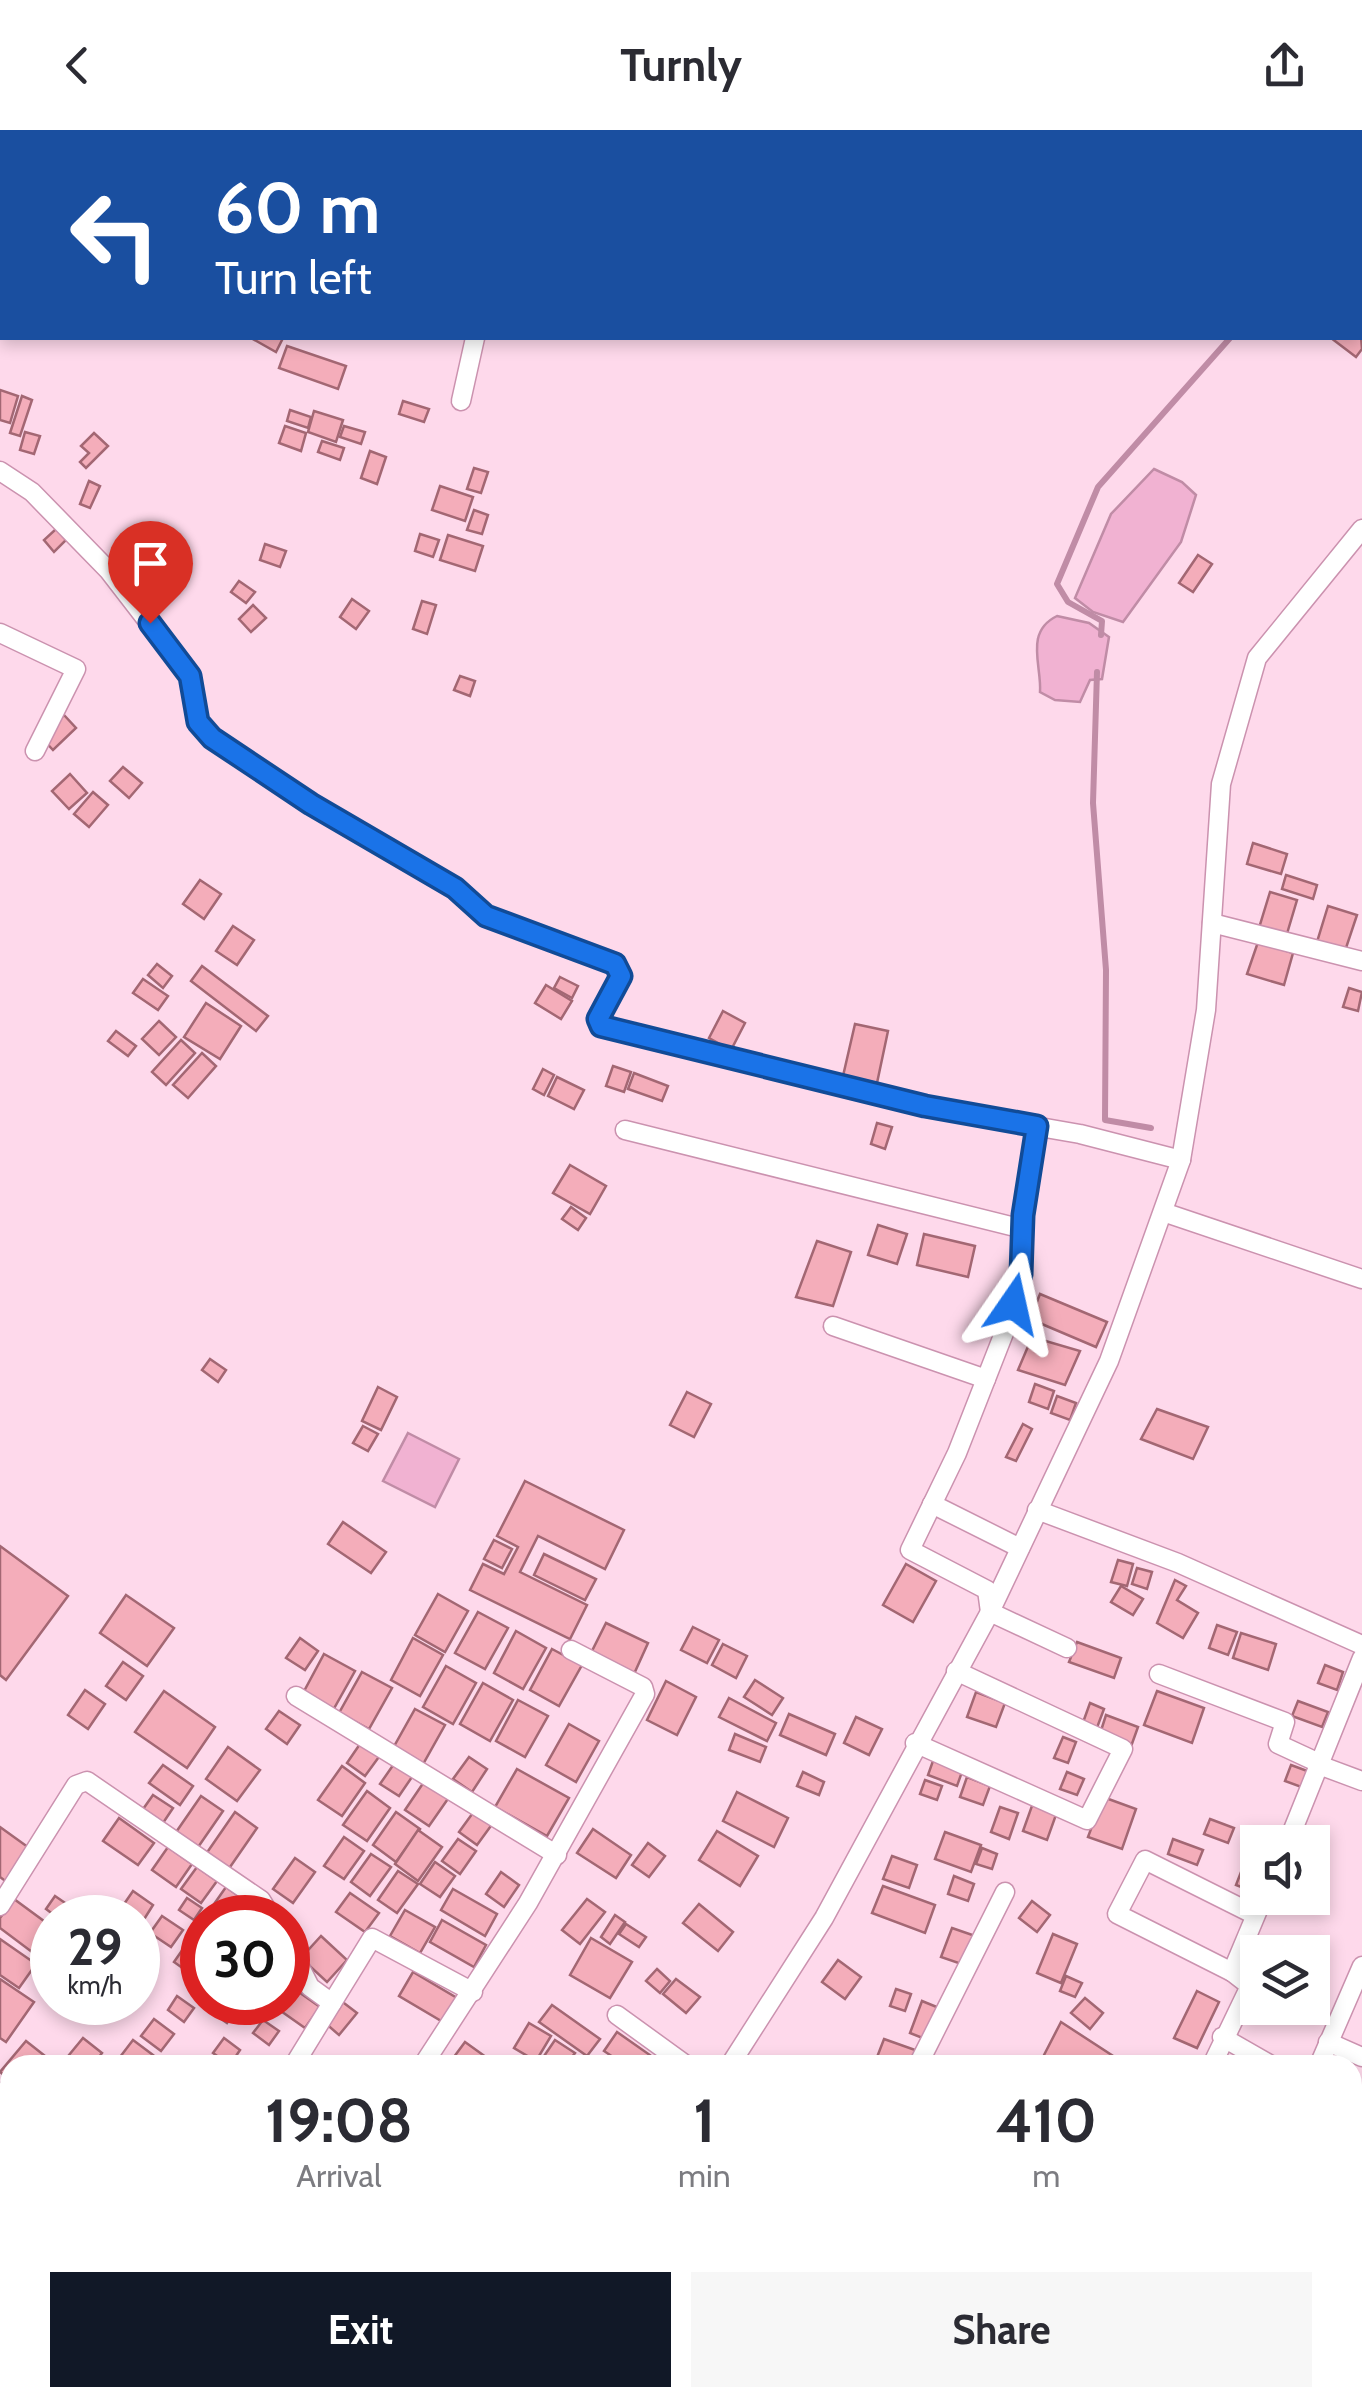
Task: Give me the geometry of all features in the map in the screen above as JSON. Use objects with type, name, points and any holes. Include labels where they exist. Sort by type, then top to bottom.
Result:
[{"type":"street","points":[[461,400],[475,340]]},
{"type":"street","points":[[0,471],[32,492],[109,570],[190,676],[198,722],[212,738],[311,804],[455,888],[486,916],[615,964],[621,976],[598,1019],[601,1026],[925,1106],[1037,1126],[1181,1160]]},
{"type":"street","points":[[736,2055],[824,1918],[915,1743],[990,1612],[1109,1362],[1166,1212],[1181,1160],[1206,1010],[1221,784],[1257,658],[1362,529]]},
{"type":"street","points":[[0,632],[76,669],[34,750]]},
{"type":"street","points":[[1212,923],[1362,961]]},
{"type":"street","points":[[990,1612],[987,1590],[910,1550],[986,1379],[1021,1274],[1037,1126]]},
{"type":"street","points":[[625,1130],[1023,1229]]},
{"type":"street","points":[[1166,1212],[1362,1279]]},
{"type":"street","points":[[833,1326],[986,1379]]},
{"type":"street","points":[[932,1504],[1020,1548]]},
{"type":"street","points":[[1037,1510],[1178,1562],[1362,1645]]},
{"type":"street","points":[[990,1612],[1067,1648]]},
{"type":"street","points":[[430,2055],[557,1855],[645,1694],[643,1687],[572,1650]]},
{"type":"street","points":[[1295,1825],[1362,1658]]},
{"type":"street","points":[[915,1743],[1088,1820],[1122,1750],[956,1672]]},
{"type":"street","points":[[1159,1674],[1285,1722],[1278,1744],[1362,1780]]},
{"type":"street","points":[[296,1696],[557,1855]]},
{"type":"street","points":[[0,1906],[81,1781],[253,1895]]},
{"type":"street","points":[[1216,2055],[1250,1986],[1232,1972],[1116,1914],[1145,1860],[1240,1898]]},
{"type":"street","points":[[923,2055],[1004,1892]]},
{"type":"street","points":[[1232,1972],[1255,1915]]},
{"type":"street","points":[[300,2055],[372,1938],[473,1992]]},
{"type":"street","points":[[1323,2055],[1362,1966]]},
{"type":"street","points":[[310,1987],[332,2002]]},
{"type":"street","points":[[617,2015],[672,2055]]},
{"type":"street","points":[[1222,2037],[1254,2055]]},
{"type":"street","points":[[1328,2042],[1360,2055]]},
{"type":"shaded area","points":[[1154,469],[1182,482],[1196,495],[1181,542],[1123,622],[1093,612],[1075,598],[1111,514]]},
{"type":"shaded area","points":[[1057,616],[1089,623],[1109,637],[1102,679],[1090,680],[1080,702],[1055,700],[1040,692],[1038,640],[1047,623]]},
{"type":"shaded area","points":[[408,1433],[459,1459],[435,1507],[383,1481]]},
{"type":"building","points":[[255,340],[282,340],[276,352]]},
{"type":"building","points":[[1334,340],[1361,340],[1362,349],[1356,357]]},
{"type":"building","points":[[287,346],[346,366],[338,389],[279,368]]},
{"type":"building","points":[[0,390],[18,396],[10,423],[0,420]]},
{"type":"building","points":[[22,396],[32,400],[20,436],[10,433]]},
{"type":"building","points":[[403,401],[429,409],[424,422],[399,414]]},
{"type":"building","points":[[290,410],[311,417],[308,428],[287,421]]},
{"type":"building","points":[[314,411],[343,420],[336,442],[308,432]]},
{"type":"building","points":[[285,426],[306,433],[301,451],[279,443]]},
{"type":"building","points":[[344,426],[365,432],[361,444],[340,437]]},
{"type":"building","points":[[25,432],[40,436],[34,454],[20,450]]},
{"type":"building","points":[[94,433],[108,446],[86,468],[80,462],[89,453],[81,446]]},
{"type":"building","points":[[322,441],[344,448],[340,460],[318,452]]},
{"type":"building","points":[[370,451],[386,457],[377,484],[361,478]]},
{"type":"building","points":[[474,468],[488,472],[481,493],[467,489]]},
{"type":"building","points":[[89,481],[100,486],[90,508],[80,504]]},
{"type":"building","points":[[440,486],[473,497],[465,521],[432,510]]},
{"type":"building","points":[[474,510],[488,515],[482,534],[467,530]]},
{"type":"building","points":[[56,529],[66,540],[54,552],[44,540]]},
{"type":"building","points":[[420,534],[439,540],[433,557],[415,551]]},
{"type":"building","points":[[448,535],[483,546],[475,571],[440,560]]},
{"type":"building","points":[[265,544],[286,551],[280,567],[260,560]]},
{"type":"building","points":[[1198,555],[1212,564],[1193,592],[1179,583]]},
{"type":"building","points":[[239,581],[255,592],[246,603],[231,592]]},
{"type":"building","points":[[352,599],[369,611],[356,629],[340,617]]},
{"type":"building","points":[[422,601],[436,605],[427,634],[413,629]]},
{"type":"building","points":[[253,605],[266,618],[251,632],[239,619]]},
{"type":"building","points":[[460,676],[475,681],[470,696],[454,690]]},
{"type":"building","points":[[64,715],[76,728],[53,750],[41,737]]},
{"type":"building","points":[[123,767],[142,783],[129,798],[110,781]]},
{"type":"building","points":[[70,774],[87,793],[69,809],[52,791]]},
{"type":"building","points":[[93,792],[108,805],[89,827],[74,814]]},
{"type":"building","points":[[1253,843],[1287,854],[1281,874],[1247,864]]},
{"type":"building","points":[[1286,875],[1317,885],[1313,899],[1282,889]]},
{"type":"building","points":[[200,880],[221,894],[204,919],[183,904]]},
{"type":"building","points":[[1270,892],[1297,900],[1286,937],[1259,928]]},
{"type":"building","points":[[1328,906],[1357,915],[1345,951],[1317,942]]},
{"type":"building","points":[[233,926],[254,940],[237,965],[216,951]]},
{"type":"building","points":[[1258,942],[1293,953],[1284,985],[1247,974]]},
{"type":"building","points":[[157,964],[172,976],[163,988],[148,975]]},
{"type":"building","points":[[202,966],[268,1016],[256,1031],[191,981]]},
{"type":"building","points":[[560,977],[578,986],[572,998],[554,988]]},
{"type":"building","points":[[143,979],[168,996],[158,1010],[133,993]]},
{"type":"building","points":[[546,985],[572,1001],[561,1019],[535,1003]]},
{"type":"building","points":[[1349,988],[1362,992],[1358,1011],[1343,1007]]},
{"type":"building","points":[[206,1003],[241,1026],[220,1059],[184,1037]]},
{"type":"building","points":[[723,1011],[745,1023],[731,1050],[709,1038]]},
{"type":"building","points":[[159,1021],[176,1037],[159,1055],[142,1039]]},
{"type":"building","points":[[855,1024],[888,1031],[877,1083],[843,1076]]},
{"type":"building","points":[[116,1031],[136,1046],[128,1056],[108,1041]]},
{"type":"building","points":[[181,1040],[195,1053],[166,1085],[152,1072]]},
{"type":"building","points":[[202,1053],[216,1066],[188,1098],[173,1085]]},
{"type":"building","points":[[613,1066],[631,1072],[624,1092],[606,1086]]},
{"type":"building","points":[[543,1069],[554,1075],[544,1095],[533,1089]]},
{"type":"building","points":[[634,1073],[668,1086],[662,1101],[628,1089]]},
{"type":"building","points":[[557,1077],[584,1090],[574,1109],[548,1096]]},
{"type":"building","points":[[877,1123],[892,1127],[885,1149],[871,1144]]},
{"type":"building","points":[[570,1165],[606,1186],[590,1214],[553,1193]]},
{"type":"building","points":[[571,1207],[586,1218],[578,1230],[562,1219]]},
{"type":"building","points":[[878,1225],[907,1234],[897,1264],[868,1255]]},
{"type":"building","points":[[924,1234],[975,1246],[968,1277],[917,1265]]},
{"type":"building","points":[[817,1241],[851,1252],[833,1306],[796,1297]]},
{"type":"building","points":[[1040,1294],[1107,1322],[1096,1347],[1030,1319]]},
{"type":"building","points":[[1032,1337],[1080,1351],[1065,1385],[1018,1370]]},
{"type":"building","points":[[210,1359],[226,1370],[218,1382],[202,1370]]},
{"type":"building","points":[[1035,1384],[1054,1391],[1048,1409],[1029,1402]]},
{"type":"building","points":[[378,1387],[397,1397],[381,1430],[362,1421]]},
{"type":"building","points":[[687,1392],[711,1404],[694,1437],[670,1425]]},
{"type":"building","points":[[1057,1396],[1076,1403],[1070,1420],[1051,1413]]},
{"type":"building","points":[[1157,1409],[1208,1427],[1193,1459],[1141,1439]]},
{"type":"building","points":[[1023,1424],[1032,1429],[1016,1461],[1006,1457]]},
{"type":"building","points":[[363,1426],[378,1434],[368,1451],[353,1443]]},
{"type":"building","points":[[525,1481],[624,1530],[605,1569],[538,1536],[520,1572],[587,1605],[570,1639],[470,1590],[483,1564],[504,1574],[518,1547],[497,1536]]},
{"type":"building","points":[[343,1522],[386,1552],[371,1573],[328,1544]]},
{"type":"building","points":[[494,1540],[512,1549],[502,1568],[484,1559]]},
{"type":"building","points":[[0,1546],[68,1596],[6,1680],[0,1675]]},
{"type":"building","points":[[544,1554],[596,1579],[585,1600],[534,1575]]},
{"type":"building","points":[[1118,1560],[1133,1564],[1127,1586],[1111,1582]]},
{"type":"building","points":[[906,1564],[936,1581],[913,1622],[883,1605]]},
{"type":"building","points":[[1137,1568],[1152,1572],[1147,1589],[1132,1584]]},
{"type":"building","points":[[1175,1580],[1186,1586],[1177,1600],[1198,1613],[1183,1638],[1157,1623]]},
{"type":"building","points":[[1121,1586],[1143,1599],[1133,1615],[1111,1602]]},
{"type":"building","points":[[438,1594],[468,1611],[445,1652],[415,1635]]},
{"type":"building","points":[[126,1595],[174,1628],[147,1666],[100,1633]]},
{"type":"building","points":[[478,1612],[508,1628],[485,1669],[455,1653]]},
{"type":"building","points":[[606,1623],[648,1643],[634,1674],[591,1653]]},
{"type":"building","points":[[1217,1625],[1237,1632],[1228,1655],[1209,1648]]},
{"type":"building","points":[[693,1627],[719,1640],[707,1663],[681,1650]]},
{"type":"building","points":[[516,1631],[546,1648],[523,1689],[494,1673]]},
{"type":"building","points":[[1241,1633],[1276,1644],[1268,1670],[1233,1658]]},
{"type":"building","points":[[300,1638],[318,1651],[305,1670],[286,1658]]},
{"type":"building","points":[[413,1638],[443,1655],[420,1696],[391,1680]]},
{"type":"building","points":[[1077,1642],[1121,1658],[1114,1678],[1069,1662]]},
{"type":"building","points":[[723,1644],[747,1656],[736,1678],[712,1665]]},
{"type":"building","points":[[552,1649],[582,1665],[559,1706],[530,1690]]},
{"type":"building","points":[[324,1654],[355,1671],[332,1712],[302,1695]]},
{"type":"building","points":[[123,1662],[143,1676],[126,1700],[106,1686]]},
{"type":"building","points":[[1325,1665],[1343,1672],[1337,1690],[1318,1683]]},
{"type":"building","points":[[446,1666],[476,1683],[453,1724],[423,1707]]},
{"type":"building","points":[[362,1672],[392,1688],[369,1729],[339,1713]]},
{"type":"building","points":[[755,1680],[783,1698],[772,1715],[744,1697]]},
{"type":"building","points":[[666,1681],[696,1697],[677,1735],[647,1720]]},
{"type":"building","points":[[483,1683],[513,1700],[490,1741],[460,1724]]},
{"type":"building","points":[[85,1690],[105,1704],[88,1729],[68,1715]]},
{"type":"building","points":[[164,1691],[215,1727],[187,1768],[135,1732]]},
{"type":"building","points":[[1157,1691],[1204,1708],[1192,1743],[1144,1725]]},
{"type":"building","points":[[976,1692],[1005,1703],[996,1727],[967,1717]]},
{"type":"building","points":[[729,1698],[776,1723],[767,1741],[719,1717]]},
{"type":"building","points":[[518,1700],[548,1716],[525,1757],[496,1741]]},
{"type":"building","points":[[1298,1701],[1328,1712],[1322,1727],[1292,1716]]},
{"type":"building","points":[[1090,1703],[1104,1709],[1095,1733],[1081,1728]]},
{"type":"building","points":[[415,1709],[445,1725],[422,1766],[392,1750]]},
{"type":"building","points":[[279,1711],[300,1725],[287,1744],[266,1729]]},
{"type":"building","points":[[789,1714],[835,1734],[826,1755],[780,1735]]},
{"type":"building","points":[[1106,1715],[1138,1727],[1129,1752],[1098,1740]]},
{"type":"building","points":[[856,1717],[882,1729],[869,1755],[844,1743]]},
{"type":"building","points":[[569,1724],[599,1741],[576,1782],[546,1765]]},
{"type":"building","points":[[735,1734],[766,1747],[760,1762],[729,1750]]},
{"type":"building","points":[[1063,1737],[1076,1742],[1068,1763],[1054,1758]]},
{"type":"building","points":[[362,1741],[381,1754],[365,1776],[347,1763]]},
{"type":"building","points":[[228,1747],[260,1770],[237,1801],[206,1779]]},
{"type":"building","points":[[469,1757],[487,1769],[472,1792],[453,1779]]},
{"type":"building","points":[[934,1758],[963,1769],[957,1786],[928,1775]]},
{"type":"building","points":[[396,1761],[414,1774],[399,1796],[380,1784]]},
{"type":"building","points":[[163,1765],[193,1786],[180,1805],[149,1783]]},
{"type":"building","points":[[1291,1765],[1310,1772],[1304,1788],[1285,1781]]},
{"type":"building","points":[[342,1766],[365,1783],[342,1816],[318,1800]]},
{"type":"building","points":[[517,1769],[569,1798],[547,1836],[495,1807]]},
{"type":"building","points":[[803,1772],[824,1782],[819,1795],[797,1786]]},
{"type":"building","points":[[1067,1772],[1084,1779],[1077,1795],[1060,1789]]},
{"type":"building","points":[[428,1776],[452,1793],[429,1826],[405,1810]]},
{"type":"building","points":[[967,1777],[990,1786],[983,1805],[960,1797]]},
{"type":"building","points":[[925,1780],[942,1786],[937,1800],[920,1794]]},
{"type":"building","points":[[367,1791],[390,1808],[367,1841],[343,1825]]},
{"type":"building","points":[[737,1792],[788,1818],[774,1847],[723,1821]]},
{"type":"building","points":[[153,1795],[173,1808],[161,1826],[141,1812]]},
{"type":"building","points":[[201,1796],[223,1811],[194,1853],[172,1838]]},
{"type":"building","points":[[1103,1797],[1136,1809],[1122,1849],[1088,1837]]},
{"type":"building","points":[[1033,1803],[1057,1812],[1047,1840],[1023,1831]]},
{"type":"building","points":[[1000,1807],[1018,1813],[1009,1839],[991,1832]]},
{"type":"building","points":[[475,1810],[493,1823],[477,1845],[459,1832]]},
{"type":"building","points":[[235,1812],[257,1828],[228,1870],[206,1854]]},
{"type":"building","points":[[396,1812],[420,1829],[396,1862],[373,1845]]},
{"type":"building","points":[[119,1818],[154,1843],[138,1865],[103,1841]]},
{"type":"building","points":[[1210,1819],[1234,1828],[1228,1843],[1204,1834]]},
{"type":"building","points":[[0,1827],[32,1850],[8,1883],[0,1877]]},
{"type":"building","points":[[593,1829],[631,1855],[616,1878],[577,1853]]},
{"type":"building","points":[[418,1830],[442,1847],[418,1881],[395,1864]]},
{"type":"building","points":[[717,1831],[758,1856],[740,1886],[699,1860]]},
{"type":"building","points":[[945,1832],[981,1845],[971,1872],[935,1859]]},
{"type":"building","points":[[344,1837],[364,1851],[344,1879],[324,1866]]},
{"type":"building","points":[[458,1839],[476,1851],[460,1874],[442,1861]]},
{"type":"building","points":[[1173,1839],[1203,1850],[1197,1865],[1168,1854]]},
{"type":"building","points":[[648,1843],[665,1856],[649,1877],[632,1865]]},
{"type":"building","points":[[168,1847],[192,1864],[176,1887],[152,1870]]},
{"type":"building","points":[[982,1848],[997,1854],[992,1869],[976,1864]]},
{"type":"building","points":[[371,1854],[391,1867],[370,1896],[351,1882]]},
{"type":"building","points":[[892,1856],[917,1865],[909,1888],[883,1879]]},
{"type":"building","points":[[295,1858],[315,1872],[299,1895],[282,1895],[273,1889]]},
{"type":"building","points":[[435,1862],[455,1876],[440,1897],[420,1884]]},
{"type":"building","points":[[197,1867],[217,1881],[207,1895],[190,1895],[181,1889]]},
{"type":"building","points":[[398,1871],[418,1884],[397,1913],[378,1900]]},
{"type":"building","points":[[501,1872],[519,1885],[504,1907],[486,1894]]},
{"type":"building","points":[[954,1876],[974,1884],[968,1901],[948,1894]]},
{"type":"building","points":[[883,1886],[935,1905],[925,1933],[872,1913]]},
{"type":"building","points":[[226,1887],[237,1895],[220,1895]]},
{"type":"building","points":[[453,1889],[497,1914],[485,1936],[441,1910]]},
{"type":"building","points":[[350,1893],[379,1913],[365,1932],[336,1912]]},
{"type":"building","points":[[14,1899],[30,1911],[30,1950],[0,1928],[0,1918]]},
{"type":"building","points":[[587,1899],[605,1912],[580,1944],[562,1930]]},
{"type":"building","points":[[1032,1901],[1050,1915],[1037,1932],[1019,1918]]},
{"type":"building","points":[[699,1904],[733,1932],[718,1951],[683,1923]]},
{"type":"building","points":[[405,1910],[435,1927],[420,1953],[390,1936]]},
{"type":"building","points":[[615,1915],[625,1922],[610,1944],[601,1937]]},
{"type":"building","points":[[162,1916],[180,1928],[171,1947],[160,1940]]},
{"type":"building","points":[[442,1920],[486,1945],[474,1967],[430,1942]]},
{"type":"building","points":[[626,1924],[646,1937],[639,1947],[619,1934]]},
{"type":"building","points":[[952,1928],[987,1940],[976,1969],[941,1957]]},
{"type":"building","points":[[1053,1934],[1077,1944],[1061,1983],[1037,1973]]},
{"type":"building","points":[[321,1936],[347,1960],[327,1982],[310,1966],[310,1948]]},
{"type":"building","points":[[591,1938],[632,1962],[610,1998],[570,1975]]},
{"type":"building","points":[[0,1939],[30,1960],[30,1972],[19,1988],[0,1975]]},
{"type":"building","points":[[838,1960],[861,1977],[845,1999],[822,1982]]},
{"type":"building","points":[[657,1969],[670,1981],[660,1993],[646,1981]]},
{"type":"building","points":[[413,1972],[457,1998],[443,2022],[399,1996]]},
{"type":"building","points":[[1066,1976],[1082,1983],[1075,1997],[1060,1991]]},
{"type":"building","points":[[0,1979],[30,1999],[30,2008],[6,2042],[0,2038]]},
{"type":"building","points":[[676,1979],[700,1997],[686,2013],[663,1994]]},
{"type":"building","points":[[896,1989],[911,1994],[905,2011],[890,2006]]},
{"type":"building","points":[[1197,1991],[1219,2002],[1197,2048],[1174,2038]]},
{"type":"building","points":[[177,1996],[180,1998],[180,2019],[168,2010]]},
{"type":"building","points":[[1085,1998],[1103,2013],[1090,2029],[1071,2013]]},
{"type":"building","points":[[310,2000],[320,2007],[310,2021]]},
{"type":"building","points":[[340,2000],[357,2013],[339,2035],[323,2021]]},
{"type":"building","points":[[922,2001],[949,2012],[938,2044],[910,2033]]},
{"type":"building","points":[[552,2005],[600,2039],[586,2055],[539,2022]]},
{"type":"building","points":[[1061,2022],[1112,2055],[1044,2055]]},
{"type":"building","points":[[529,2023],[551,2036],[540,2055],[526,2055],[514,2048]]},
{"type":"building","points":[[160,2024],[174,2034],[161,2051],[141,2036],[149,2025]]},
{"type":"building","points":[[259,2025],[270,2025],[279,2031],[269,2045],[253,2033]]},
{"type":"building","points":[[617,2032],[650,2055],[610,2055],[604,2051]]},
{"type":"building","points":[[83,2038],[102,2053],[100,2055],[69,2055]]},
{"type":"building","points":[[224,2038],[240,2050],[237,2055],[213,2053]]},
{"type":"building","points":[[884,2039],[918,2051],[917,2055],[878,2055]]},
{"type":"building","points":[[133,2040],[153,2055],[122,2055]]},
{"type":"building","points":[[555,2040],[575,2053],[574,2055],[545,2055]]},
{"type":"building","points":[[26,2041],[44,2055],[14,2055]]},
{"type":"building","points":[[465,2042],[483,2055],[455,2055]]},
{"type":"waterway","points":[[1101,635],[1102,621],[1068,602],[1057,584],[1098,487],[1228,340]]},
{"type":"waterway","points":[[1097,672],[1093,803],[1106,970],[1105,1120],[1151,1128]]},
{"type":"route","points":[[150,623],[190,676],[197,696],[198,722],[212,738],[311,804],[455,888],[486,916],[615,964],[621,976],[598,1019],[601,1026],[804,1073],[925,1106],[1037,1126],[1023,1215],[1021,1274],[1013,1304]]}]
